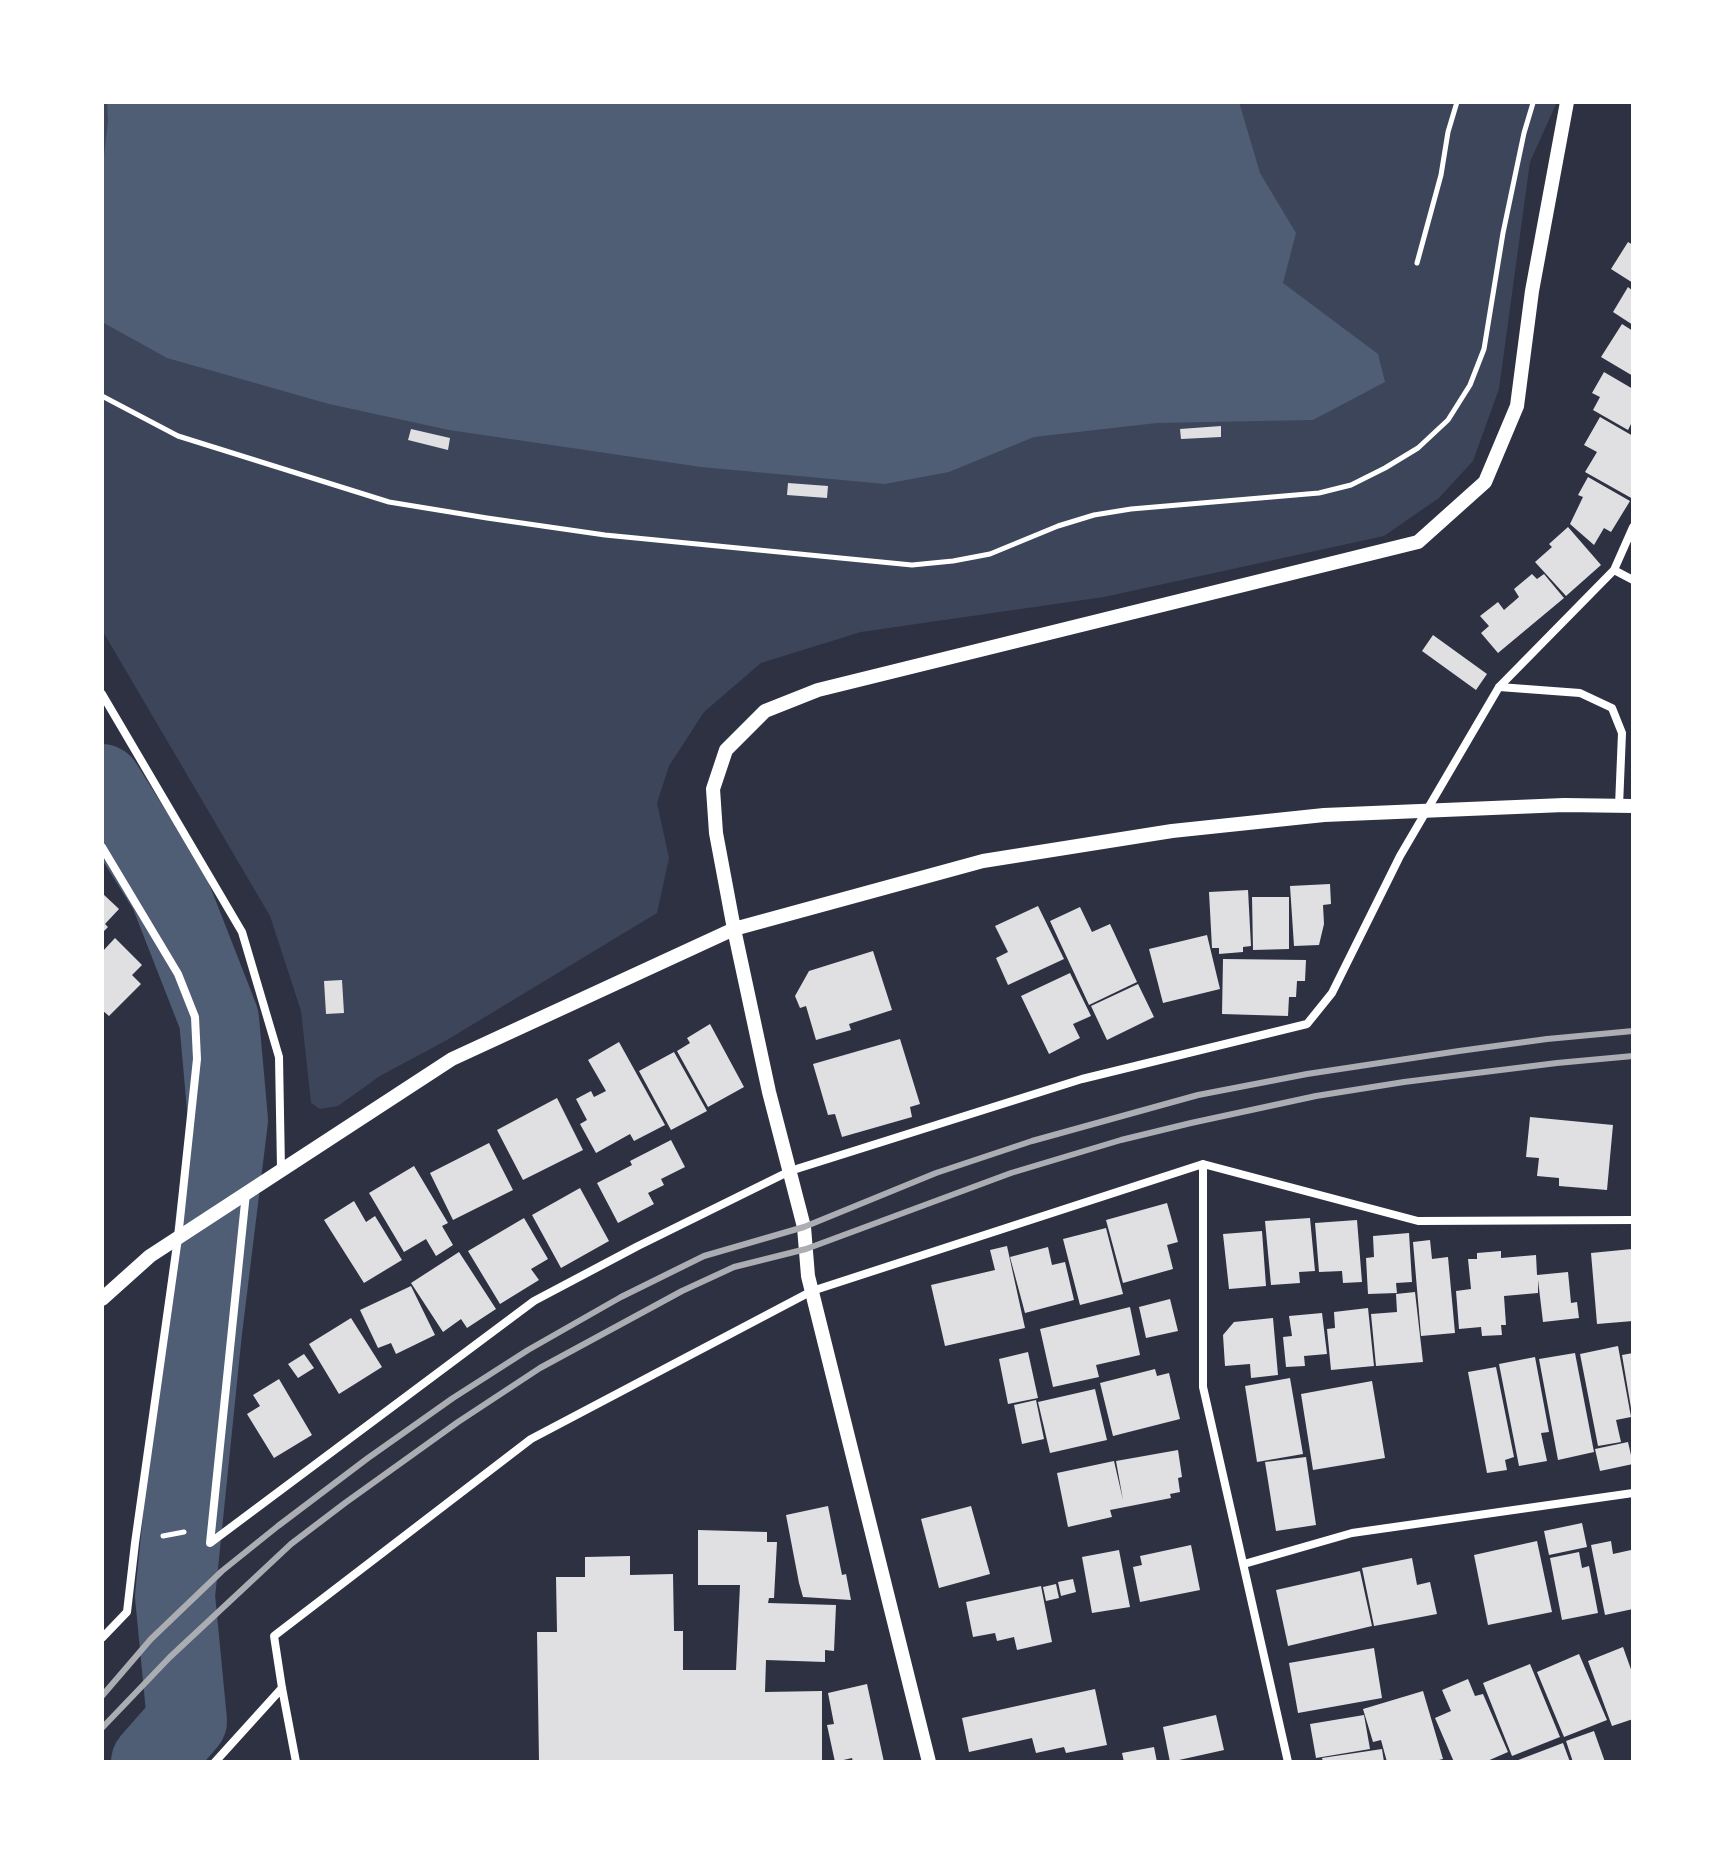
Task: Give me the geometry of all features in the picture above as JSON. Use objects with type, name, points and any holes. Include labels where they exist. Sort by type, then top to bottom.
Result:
[{"type":"street","points":[[929,1762],[808,1276],[804,1227],[769,1092],[734,929],[716,833],[713,789],[726,750],[765,711],[818,690],[1418,542],[1485,482],[1517,406],[1532,291],[1567,102]]},
{"type":"street","points":[[246,1193],[210,1543],[534,1301],[790,1171],[1082,1079],[1307,1024],[1332,993],[1400,856],[1499,687],[1614,570],[1633,527]]},
{"type":"street","points":[[1614,570],[1633,580]]},
{"type":"street","points":[[102,1299],[150,1256],[452,1059],[734,929],[983,861],[1172,831],[1324,815],[1564,805],[1626,806],[1622,733],[1612,708],[1580,693],[1499,687]]},
{"type":"street","points":[[102,694],[242,932],[279,1057],[281,1169]]},
{"type":"street","points":[[102,847],[178,974],[195,1017],[197,1059],[178,1238],[127,1612],[102,1638]]},
{"type":"street","points":[[296,1762],[274,1636],[531,1439],[812,1291],[1203,1164],[1418,1221],[1633,1220]]},
{"type":"street","points":[[1203,1164],[1203,1387],[1288,1762]]},
{"type":"street","points":[[1244,1564],[1352,1533],[1633,1493]]},
{"type":"street","points":[[215,1762],[282,1688]]},
{"type":"path","points":[[1417,263],[1457,102]]},
{"type":"path","points":[[102,396],[178,436],[389,502],[605,535],[912,565],[990,554],[1094,515],[1319,493],[1351,485],[1418,448],[1448,420],[1470,385],[1484,349],[1508,206],[1534,102]]},
{"type":"path","points":[[135,1543],[212,1525]]},
{"type":"shaded area","points":[[102,102],[1557,102],[1530,162],[1499,389],[1473,461],[1439,498],[1384,536],[1104,597],[861,632],[761,663],[704,712],[669,766],[657,803],[669,858],[657,913],[447,1040],[380,1076],[338,1106],[320,1109],[311,1103],[301,1011],[270,916],[102,630]]},
{"type":"shaded area","points":[[107,102],[1239,102],[1260,173],[1296,233],[1283,283],[1378,354],[1385,382],[1313,420],[1157,423],[1034,437],[949,472],[885,484],[701,467],[449,430],[329,404],[167,358],[102,322],[102,173]]},
{"type":"building","points":[[1628,242],[1633,245],[1633,283],[1611,269]]},
{"type":"building","points":[[1628,287],[1633,291],[1633,325],[1613,312]]},
{"type":"building","points":[[1622,324],[1633,331],[1633,376],[1601,357]]},
{"type":"building","points":[[1604,372],[1633,389],[1633,420],[1628,430],[1593,410],[1600,397],[1592,393]]},
{"type":"building","points":[[1600,417],[1633,436],[1633,499],[1585,472],[1597,452],[1584,445]]},
{"type":"building","points":[[1221,426],[1221,437],[1181,439],[1180,429]]},
{"type":"building","points":[[411,429],[450,438],[448,450],[408,440]]},
{"type":"building","points":[[1588,477],[1630,501],[1611,532],[1604,528],[1594,545],[1570,524],[1583,497],[1578,495]]},
{"type":"building","points":[[788,483],[828,486],[827,498],[787,495]]},
{"type":"building","points":[[1568,527],[1601,565],[1566,596],[1535,562]]},
{"type":"building","points":[[1532,574],[1537,579],[1544,574],[1564,598],[1498,653],[1481,633],[1489,626],[1480,616],[1498,602],[1504,610],[1519,597],[1514,589]]},
{"type":"building","points":[[1433,635],[1487,674],[1476,690],[1422,651]]},
{"type":"building","points":[[1330,884],[1331,904],[1323,905],[1324,924],[1319,945],[1294,946],[1290,886]]},
{"type":"building","points":[[1248,890],[1251,946],[1243,947],[1243,952],[1219,954],[1219,948],[1212,948],[1209,892]]},
{"type":"building","points":[[102,893],[119,909],[105,924],[108,927],[102,933]]},
{"type":"building","points":[[1252,897],[1289,897],[1289,949],[1253,950]]},
{"type":"building","points":[[1038,906],[1064,959],[1008,985],[996,958],[1008,952],[995,926]]},
{"type":"building","points":[[1080,907],[1092,932],[1110,924],[1137,982],[1089,1005],[1050,921]]},
{"type":"building","points":[[1207,935],[1220,989],[1163,1003],[1149,949]]},
{"type":"building","points":[[115,938],[142,965],[132,975],[141,984],[109,1016],[102,1010],[102,952]]},
{"type":"building","points":[[873,951],[892,1010],[849,1024],[851,1030],[816,1040],[806,1006],[800,1008],[795,996],[809,971]]},
{"type":"building","points":[[1223,959],[1306,960],[1305,981],[1297,981],[1296,997],[1289,997],[1288,1016],[1222,1014]]},
{"type":"building","points":[[1070,973],[1091,1016],[1073,1024],[1080,1038],[1049,1054],[1021,996]]},
{"type":"building","points":[[342,980],[344,1013],[326,1014],[324,981]]},
{"type":"building","points":[[1138,984],[1154,1017],[1107,1040],[1091,1006]]},
{"type":"building","points":[[710,1024],[744,1087],[708,1107],[677,1051],[690,1043],[687,1038]]},
{"type":"building","points":[[900,1039],[920,1104],[910,1107],[912,1117],[842,1137],[835,1114],[828,1115],[813,1064]]},
{"type":"building","points":[[619,1042],[665,1125],[634,1141],[630,1134],[596,1153],[580,1124],[587,1120],[576,1099],[591,1091],[594,1097],[606,1091],[588,1060]]},
{"type":"building","points":[[674,1052],[707,1111],[671,1130],[639,1071]]},
{"type":"building","points":[[557,1098],[583,1150],[523,1180],[497,1130]]},
{"type":"building","points":[[1530,1117],[1613,1125],[1607,1190],[1559,1186],[1559,1178],[1537,1176],[1539,1158],[1526,1157]]},
{"type":"building","points":[[671,1140],[685,1167],[661,1179],[664,1185],[648,1193],[654,1204],[618,1223],[597,1183],[632,1165],[630,1161]]},
{"type":"building","points":[[489,1143],[513,1190],[453,1220],[430,1173]]},
{"type":"building","points":[[414,1166],[448,1223],[442,1226],[453,1245],[436,1256],[426,1239],[404,1252],[369,1193]]},
{"type":"building","points":[[580,1188],[609,1241],[561,1268],[532,1215]]},
{"type":"building","points":[[354,1201],[366,1222],[375,1216],[402,1260],[364,1283],[324,1220]]},
{"type":"building","points":[[1167,1203],[1178,1242],[1167,1245],[1173,1269],[1123,1283],[1106,1220]]},
{"type":"building","points":[[524,1218],[548,1259],[531,1269],[539,1280],[500,1304],[468,1251]]},
{"type":"building","points":[[1310,1218],[1315,1271],[1299,1272],[1300,1283],[1271,1285],[1265,1221]]},
{"type":"building","points":[[1357,1220],[1362,1282],[1343,1283],[1342,1271],[1319,1272],[1315,1223]]},
{"type":"building","points":[[1106,1228],[1123,1294],[1080,1305],[1063,1239]]},
{"type":"building","points":[[1262,1231],[1266,1286],[1229,1289],[1223,1234]]},
{"type":"building","points":[[1409,1233],[1412,1282],[1396,1283],[1397,1293],[1368,1294],[1366,1258],[1374,1257],[1373,1236]]},
{"type":"building","points":[[1430,1240],[1432,1259],[1448,1257],[1455,1333],[1421,1336],[1413,1242]]},
{"type":"building","points":[[1007,1246],[1025,1328],[945,1346],[931,1285],[995,1270],[990,1250]]},
{"type":"building","points":[[1048,1247],[1052,1265],[1065,1262],[1074,1300],[1025,1313],[1010,1257]]},
{"type":"building","points":[[1632,1249],[1633,1321],[1597,1324],[1591,1253]]},
{"type":"building","points":[[1501,1251],[1501,1258],[1536,1255],[1537,1275],[1568,1272],[1571,1303],[1577,1302],[1579,1318],[1543,1322],[1538,1280],[1538,1293],[1504,1296],[1506,1325],[1501,1325],[1502,1335],[1482,1336],[1481,1327],[1459,1329],[1456,1291],[1471,1289],[1468,1259],[1477,1259],[1477,1253]]},
{"type":"building","points":[[459,1252],[496,1309],[467,1328],[461,1319],[443,1332],[411,1283]]},
{"type":"building","points":[[411,1286],[435,1335],[396,1354],[391,1343],[378,1348],[360,1310]]},
{"type":"building","points":[[1415,1292],[1423,1362],[1376,1366],[1371,1314],[1397,1312],[1396,1294]]},
{"type":"building","points":[[1170,1299],[1178,1331],[1146,1338],[1139,1307]]},
{"type":"building","points":[[1130,1307],[1140,1355],[1096,1365],[1099,1377],[1053,1387],[1040,1329]]},
{"type":"building","points":[[1368,1308],[1374,1366],[1331,1370],[1327,1329],[1335,1328],[1334,1312]]},
{"type":"building","points":[[1322,1313],[1327,1354],[1304,1356],[1305,1366],[1286,1367],[1283,1337],[1292,1336],[1289,1316]]},
{"type":"building","points":[[351,1318],[382,1367],[339,1394],[309,1344]]},
{"type":"building","points":[[1273,1318],[1278,1375],[1251,1378],[1250,1364],[1225,1366],[1223,1335],[1234,1322]]},
{"type":"building","points":[[1618,1346],[1631,1417],[1616,1420],[1621,1442],[1598,1446],[1580,1354]]},
{"type":"building","points":[[1028,1352],[1038,1398],[1008,1404],[999,1359]]},
{"type":"building","points":[[1575,1353],[1594,1452],[1558,1460],[1539,1359]]},
{"type":"building","points":[[1633,1353],[1633,1408],[1631,1408],[1622,1355]]},
{"type":"building","points":[[304,1354],[314,1368],[298,1378],[288,1364]]},
{"type":"building","points":[[1535,1357],[1549,1432],[1541,1433],[1547,1461],[1519,1466],[1499,1364]]},
{"type":"building","points":[[1496,1367],[1514,1457],[1505,1460],[1507,1470],[1487,1473],[1468,1372]]},
{"type":"building","points":[[1155,1369],[1157,1376],[1169,1373],[1180,1419],[1113,1436],[1100,1383]]},
{"type":"building","points":[[1290,1378],[1303,1454],[1257,1462],[1245,1386]]},
{"type":"building","points":[[279,1379],[312,1435],[274,1458],[247,1414],[260,1406],[253,1395]]},
{"type":"building","points":[[1372,1381],[1385,1458],[1313,1470],[1301,1394]]},
{"type":"building","points":[[1095,1389],[1107,1440],[1050,1453],[1038,1402]]},
{"type":"building","points":[[1036,1400],[1044,1439],[1022,1444],[1014,1405]]},
{"type":"building","points":[[1628,1442],[1633,1464],[1600,1471],[1595,1449]]},
{"type":"building","points":[[1178,1450],[1182,1477],[1178,1478],[1180,1492],[1170,1494],[1171,1498],[1110,1510],[1112,1517],[1068,1527],[1057,1473],[1114,1461],[1123,1500],[1116,1461]]},
{"type":"building","points":[[1306,1457],[1316,1525],[1276,1531],[1265,1462]]},
{"type":"building","points":[[828,1506],[842,1575],[846,1574],[851,1600],[803,1597],[799,1583],[786,1515]]},
{"type":"building","points":[[971,1506],[990,1574],[939,1588],[921,1519]]},
{"type":"building","points":[[1582,1523],[1587,1547],[1549,1555],[1544,1531]]},
{"type":"building","points":[[698,1530],[767,1532],[767,1542],[777,1542],[774,1598],[769,1598],[768,1603],[836,1605],[834,1651],[825,1650],[825,1662],[766,1660],[765,1692],[822,1691],[822,1762],[539,1762],[537,1632],[557,1632],[556,1577],[585,1577],[585,1557],[630,1556],[630,1575],[673,1574],[674,1631],[683,1631],[683,1670],[736,1670],[740,1585],[698,1585]]},
{"type":"building","points":[[1537,1541],[1552,1612],[1488,1625],[1474,1555]]},
{"type":"building","points":[[1611,1541],[1613,1554],[1631,1550],[1633,1609],[1605,1615],[1591,1545]]},
{"type":"building","points":[[1191,1545],[1200,1590],[1140,1602],[1133,1567],[1142,1565],[1140,1556]]},
{"type":"building","points":[[1119,1550],[1130,1607],[1092,1613],[1082,1557]]},
{"type":"building","points":[[1579,1552],[1582,1568],[1589,1566],[1598,1613],[1562,1620],[1550,1558]]},
{"type":"building","points":[[1412,1558],[1417,1585],[1430,1582],[1437,1614],[1374,1626],[1362,1568]]},
{"type":"building","points":[[1360,1571],[1372,1626],[1288,1646],[1276,1590]]},
{"type":"building","points":[[1073,1579],[1076,1592],[1061,1596],[1058,1582]]},
{"type":"building","points":[[1056,1584],[1059,1598],[1046,1601],[1043,1587]]},
{"type":"building","points":[[1041,1586],[1052,1642],[1017,1650],[1014,1637],[997,1641],[995,1633],[973,1637],[966,1602]]},
{"type":"building","points":[[1623,1647],[1633,1675],[1633,1719],[1612,1726],[1588,1661]]},
{"type":"building","points":[[1374,1648],[1382,1698],[1298,1713],[1289,1663]]},
{"type":"building","points":[[1579,1654],[1607,1720],[1564,1737],[1537,1672]]},
{"type":"building","points":[[1530,1664],[1560,1737],[1512,1756],[1483,1683]]},
{"type":"building","points":[[1468,1679],[1475,1696],[1483,1694],[1508,1752],[1485,1762],[1454,1762],[1435,1718],[1451,1711],[1442,1690]]},
{"type":"building","points":[[867,1684],[884,1762],[853,1762],[852,1758],[835,1762],[827,1725],[834,1724],[828,1693]]},
{"type":"building","points":[[1095,1689],[1107,1745],[1066,1753],[1064,1747],[1036,1753],[1032,1738],[969,1752],[962,1718]]},
{"type":"building","points":[[1423,1691],[1443,1759],[1387,1762],[1381,1740],[1373,1742],[1363,1709]]},
{"type":"building","points":[[1216,1715],[1224,1750],[1170,1762],[1163,1727]]},
{"type":"building","points":[[1364,1715],[1370,1749],[1316,1758],[1310,1724]]},
{"type":"building","points":[[1594,1731],[1605,1762],[1573,1762],[1566,1741]]},
{"type":"building","points":[[1563,1743],[1570,1762],[1513,1762]]},
{"type":"building","points":[[1154,1747],[1157,1762],[1124,1762],[1122,1753]]},
{"type":"building","points":[[1382,1749],[1384,1762],[1323,1762],[1322,1758]]},
{"type":"waterway","points":[[102,784],[169,891],[219,1019],[228,1120],[175,1596],[187,1721],[151,1762]]},
{"type":"railway","points":[[102,1696],[151,1639],[222,1571],[368,1458],[528,1350],[621,1297],[704,1256],[804,1227],[936,1173],[1032,1141],[1198,1095],[1307,1074],[1459,1051],[1633,1031]]},
{"type":"railway","points":[[102,1728],[170,1657],[291,1544],[345,1503],[540,1368],[682,1291],[734,1267],[806,1249],[1011,1173],[1191,1123],[1316,1096],[1404,1082],[1633,1056]]}]
